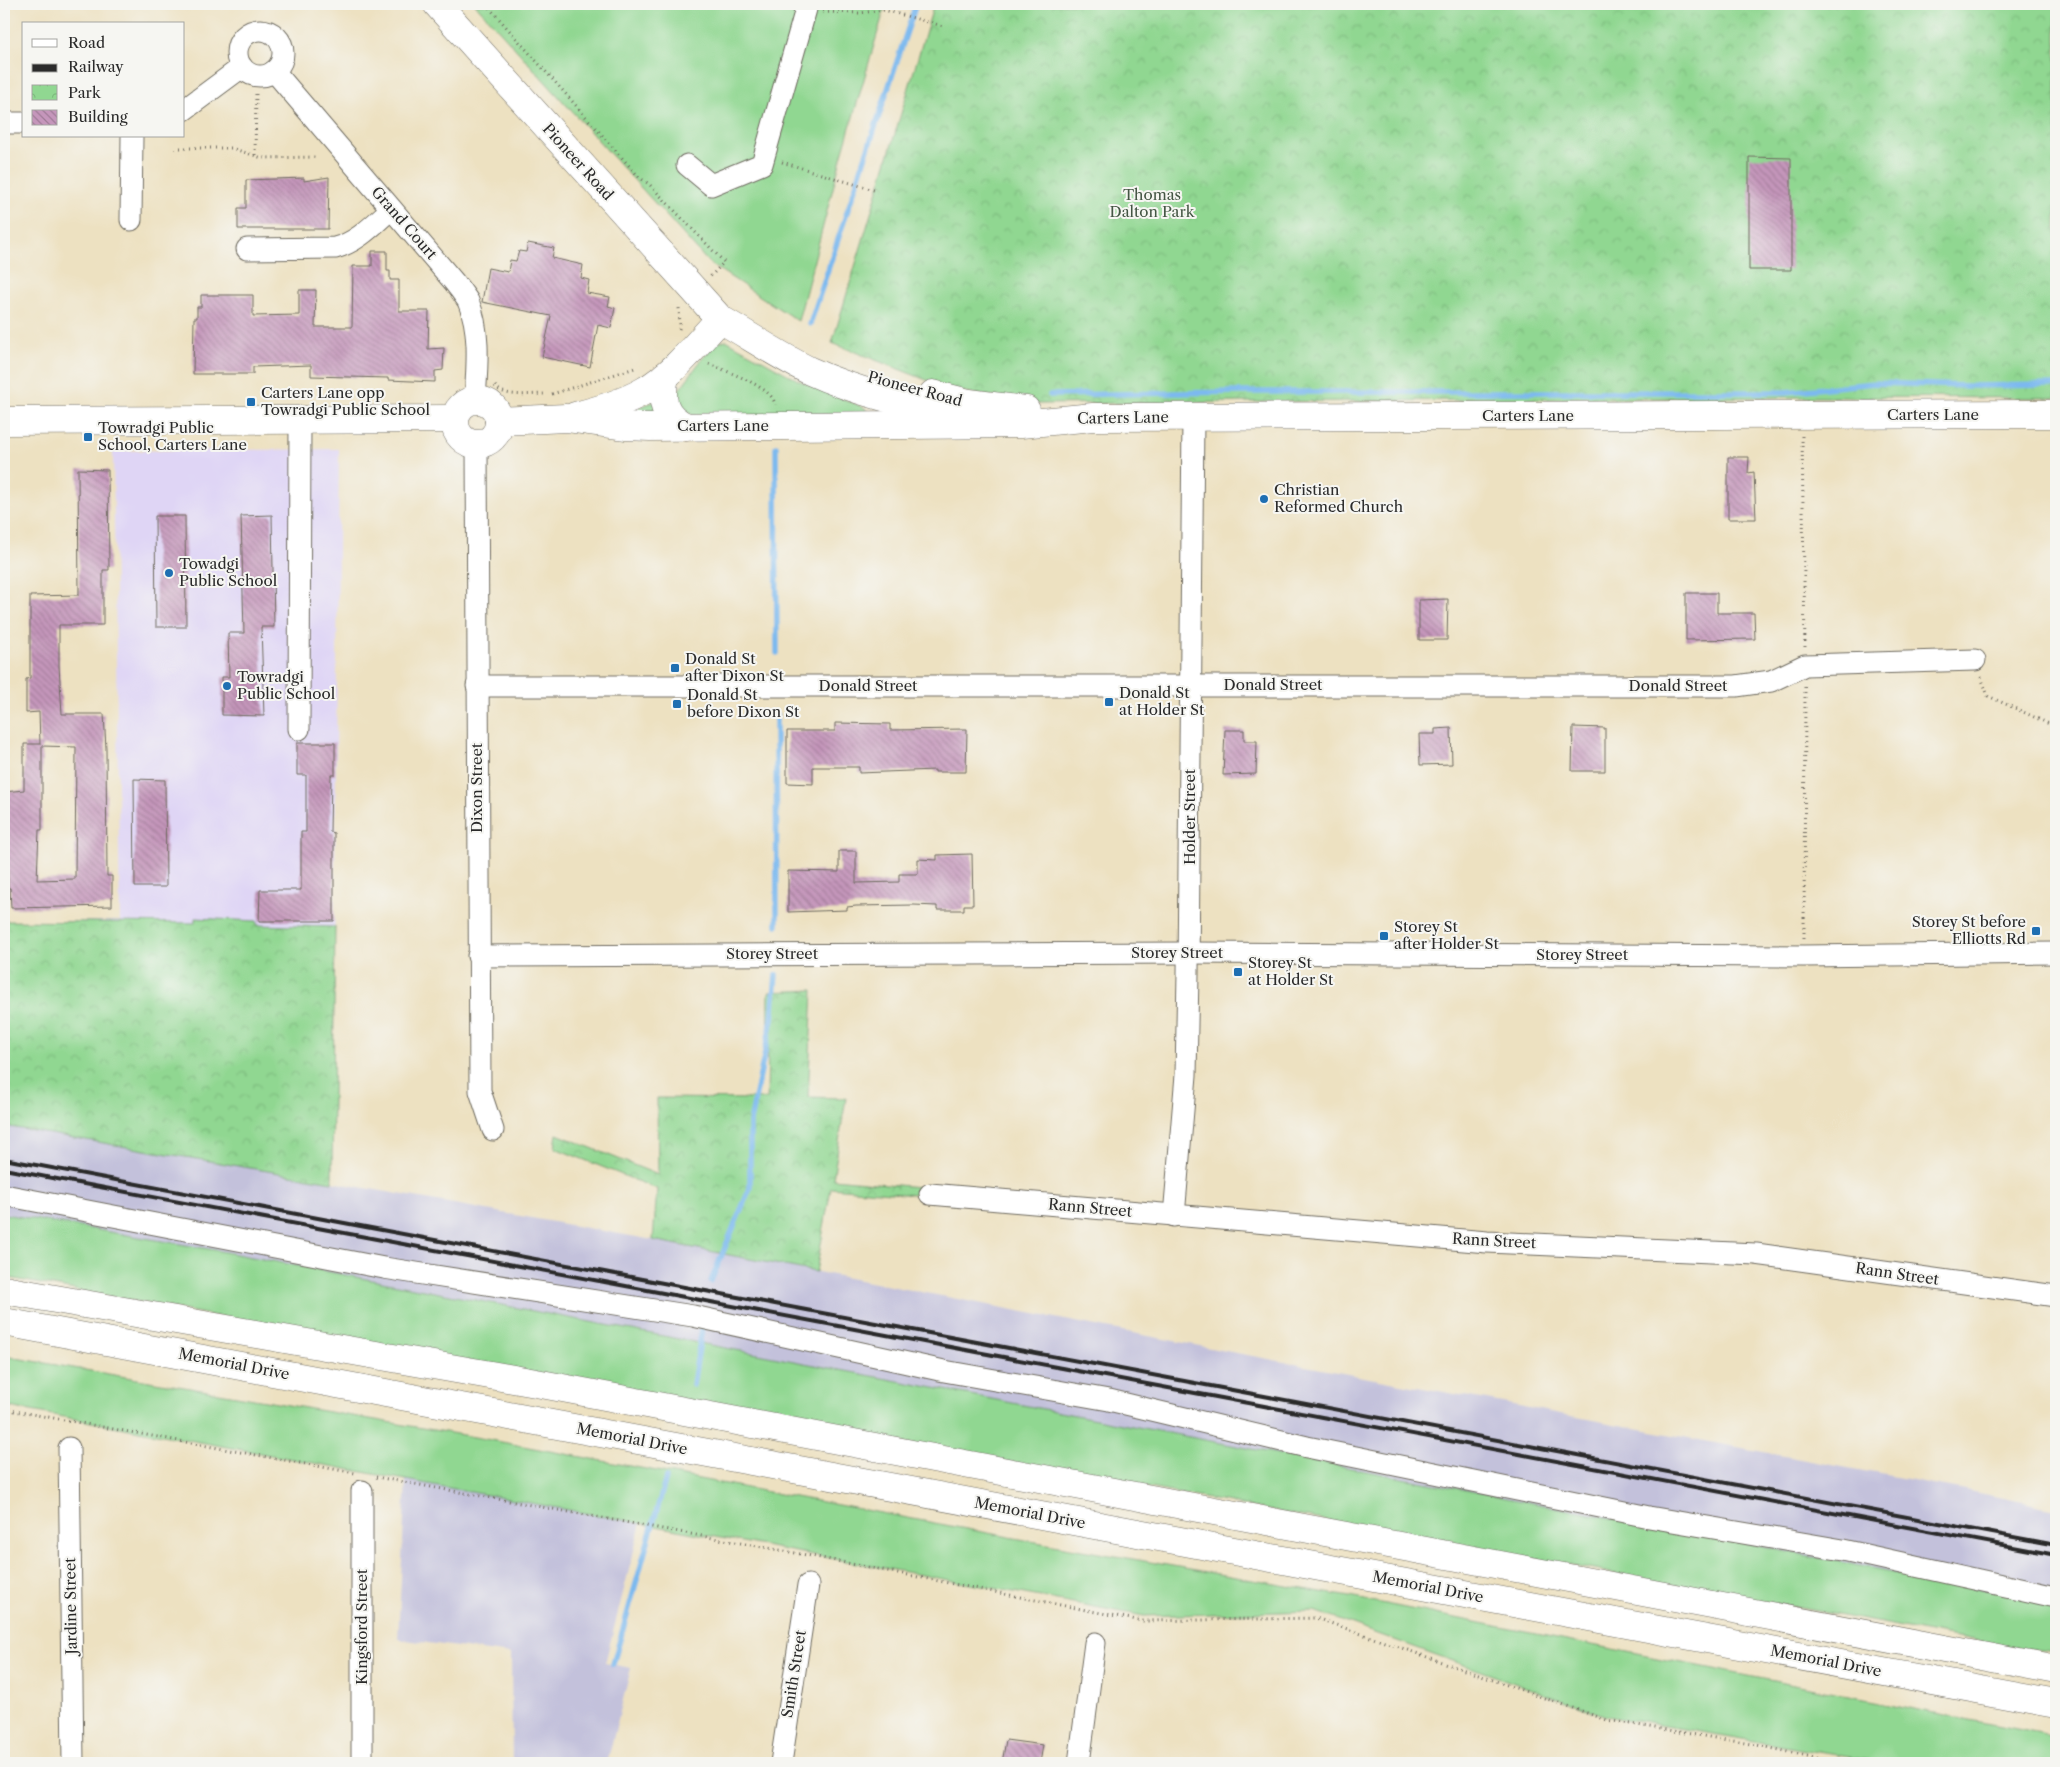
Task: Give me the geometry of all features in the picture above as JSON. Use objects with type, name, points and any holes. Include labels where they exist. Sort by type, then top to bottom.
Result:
[{"type":"main road","name":"Pioneer Road","points":[[437,4],[720,319],[809,370],[857,389],[928,408]]},
{"type":"main road","name":"Pioneer Road","points":[[720,319],[739,317],[751,320],[801,348],[841,367],[868,377],[924,392],[969,403],[1094,417]]},
{"type":"main road","name":"Carters Lane","points":[[566,418],[621,402],[646,390],[653,371],[680,345],[720,319]]},
{"type":"main road","points":[[653,371],[668,414],[673,420],[686,426]]},
{"type":"main road","points":[[484,390],[488,403],[497,414],[499,421],[495,435],[491,440],[477,445],[471,444],[460,437],[454,425],[454,419],[461,405],[484,390]]},
{"type":"main road","name":"Carters Lane","points":[[928,408],[1001,424]]},
{"type":"main road","name":"Carters Lane","points":[[499,421],[566,418],[625,426],[777,426],[1001,424],[1094,417],[2056,414]]},
{"type":"main road","points":[[4,421],[300,418],[454,419]]},
{"type":"main road","points":[[4,1290],[536,1383],[2056,1670]]},
{"type":"main road","name":"Memorial Drive","points":[[4,1322],[2056,1704]]},
{"type":"street","points":[[687,165],[711,185],[762,164],[804,6]]},
{"type":"street","points":[[255,30],[269,32],[280,43],[282,58],[274,71],[260,76],[247,72],[242,67],[238,60],[238,45],[248,33],[255,30]]},
{"type":"street","points":[[185,109],[242,67]]},
{"type":"street","name":"Grand Court","points":[[274,71],[454,282],[467,300],[474,318],[484,390]]},
{"type":"street","points":[[4,124],[22,123]]},
{"type":"street","points":[[131,220],[132,138]]},
{"type":"street","points":[[247,250],[344,246],[354,240],[391,208]]},
{"type":"street","name":"Holder Street","points":[[1174,1216],[1186,1075],[1189,952],[1193,417]]},
{"type":"street","points":[[300,418],[300,729]]},
{"type":"street","name":"Dixon Street","points":[[477,445],[480,1091],[493,1130]]},
{"type":"street","name":"Donald Street","points":[[477,686],[1736,686],[1770,681],[1805,665],[1975,660]]},
{"type":"street","name":"Storey Street","points":[[478,956],[1189,952],[1804,956],[2056,953]]},
{"type":"street","name":"Rann Street","points":[[930,1194],[1487,1242],[1756,1254],[2056,1296]]},
{"type":"street","points":[[4,1195],[384,1268],[693,1316],[944,1371],[1109,1400],[1307,1447],[1649,1517],[1843,1550],[2056,1597]]},
{"type":"street","name":"Jardine Street","points":[[69,1448],[73,1763]]},
{"type":"street","name":"Kingsford Street","points":[[362,1763],[363,1480]]},
{"type":"street","name":"Smith Street","points":[[781,1763],[808,1585]]},
{"type":"street","points":[[1079,1763],[1095,1643]]},
{"type":"path","points":[[486,4],[640,178],[649,184],[724,262],[696,293],[679,308],[680,345],[700,360],[767,391],[775,399],[777,426]]},
{"type":"path","points":[[804,6],[832,14],[884,10],[943,26]]},
{"type":"path","points":[[255,155],[256,93]]},
{"type":"path","points":[[175,148],[225,147],[262,158],[316,157]]},
{"type":"path","points":[[764,156],[877,191]]},
{"type":"path","points":[[484,390],[497,389],[508,394],[553,394],[653,371]]},
{"type":"path","points":[[1802,434],[1805,665],[1804,956]]},
{"type":"path","points":[[1975,660],[1988,696],[2056,727]]},
{"type":"path","points":[[4,1409],[363,1480],[640,1524],[1142,1621],[1316,1618],[1607,1720],[1757,1745],[1839,1763]]},
{"type":"shaded area","name":"Towradgi Public School","points":[[339,449],[332,1182],[4,1126],[4,921],[120,921],[113,451]]},
{"type":"shaded area","points":[[4,1126],[332,1182],[653,1240],[1231,1352],[1960,1489],[2056,1509],[2056,1608],[2023,1597],[215,1250],[4,1214]]},
{"type":"shaded area","points":[[406,1479],[641,1523],[605,1663],[631,1668],[607,1763],[512,1763],[511,1654],[398,1639]]},
{"type":"green space","points":[[475,4],[886,4],[841,158],[798,321],[709,263]]},
{"type":"green space","name":"Thomas Dalton Park","points":[[934,4],[2056,4],[2056,398],[1808,397],[1036,404],[952,390],[832,343]]},
{"type":"green space","points":[[726,340],[798,380],[863,407],[866,409],[866,414],[694,416],[684,411],[675,399],[676,394],[714,343]]},
{"type":"green space","points":[[657,400],[660,416],[616,417]]},
{"type":"green space","points":[[195,918],[257,921],[257,925],[335,927],[332,1182],[4,1126],[4,921],[195,923]]},
{"type":"green space","points":[[813,990],[808,1097],[846,1098],[833,1179],[930,1188],[927,1196],[831,1188],[816,1272],[653,1240],[657,1189],[555,1148],[557,1134],[658,1175],[657,1098],[767,1099],[769,992]]},
{"type":"green space","points":[[4,1214],[215,1250],[2023,1597],[2056,1608],[2056,1652],[2006,1646],[4,1277]]},
{"type":"green space","points":[[4,1356],[480,1438],[1036,1542],[1355,1598],[2056,1737],[2056,1763],[1884,1763],[1606,1716],[1314,1611],[1144,1616],[4,1406]]},
{"type":"building","points":[[1749,157],[1791,158],[1791,270],[1749,270]]},
{"type":"building","points":[[329,177],[328,229],[238,229],[238,208],[246,208],[246,180],[304,178],[304,181]]},
{"type":"building","points":[[528,243],[554,248],[552,258],[583,265],[581,278],[589,280],[587,293],[610,297],[608,306],[615,308],[611,328],[598,325],[590,367],[542,357],[551,316],[482,302],[488,268],[508,272],[510,260],[516,261],[519,251],[526,252]]},
{"type":"building","points":[[372,251],[387,251],[387,271],[390,271],[390,280],[399,280],[399,311],[429,311],[428,349],[444,348],[443,370],[435,371],[435,382],[388,380],[388,378],[311,376],[311,365],[253,367],[253,374],[193,374],[194,318],[197,318],[197,307],[201,307],[201,295],[253,295],[253,316],[299,315],[299,290],[316,290],[315,327],[352,327],[353,266],[372,266]]},
{"type":"building","points":[[1728,457],[1749,457],[1748,473],[1754,472],[1756,519],[1728,519]]},
{"type":"building","points":[[78,469],[108,470],[109,570],[103,570],[103,625],[59,625],[59,666],[62,714],[104,714],[107,876],[112,876],[112,906],[11,908],[10,888],[8,888],[7,840],[4,840],[4,792],[24,790],[24,744],[40,744],[39,712],[26,713],[26,679],[30,678],[30,596],[79,595]],"holes":[[[42,746],[76,747],[75,879],[37,880],[39,830],[42,830]]]},
{"type":"building","points":[[272,515],[274,627],[261,627],[264,716],[222,715],[222,677],[229,677],[228,633],[244,633],[241,516]]},
{"type":"building","name":"Towadgi Public School","points":[[155,516],[185,516],[186,627],[156,627]]},
{"type":"building","points":[[1686,593],[1717,593],[1717,613],[1754,613],[1755,639],[1686,640]]},
{"type":"building","points":[[1448,599],[1447,640],[1419,640],[1419,600]]},
{"type":"building","points":[[835,723],[890,724],[890,730],[967,729],[966,772],[935,772],[935,770],[859,773],[859,767],[813,767],[813,784],[787,783],[787,731],[835,731]]},
{"type":"building","points":[[1573,727],[1605,728],[1605,771],[1572,771]]},
{"type":"building","points":[[1451,728],[1452,764],[1420,765],[1419,734],[1435,734],[1435,729]]},
{"type":"building","points":[[1225,730],[1244,730],[1244,741],[1257,741],[1256,774],[1223,775]]},
{"type":"building","points":[[297,743],[335,743],[335,775],[331,775],[330,832],[334,833],[334,921],[259,921],[260,890],[301,890],[301,832],[306,832],[306,775],[297,775]]},
{"type":"building","points":[[134,779],[165,780],[166,887],[135,887]]},
{"type":"building","points":[[839,851],[856,851],[856,883],[899,882],[899,874],[918,874],[918,859],[937,860],[937,855],[972,854],[973,905],[964,905],[964,910],[937,910],[937,906],[914,905],[856,906],[847,907],[847,910],[788,912],[788,871],[839,872]]},
{"type":"building","points":[[1006,1740],[1043,1745],[1040,1763],[1002,1763]]},
{"type":"waterway","points":[[810,324],[916,4]]},
{"type":"waterway","points":[[1050,395],[1237,392],[1786,392],[1874,383],[1967,386],[2056,385]]},
{"type":"waterway","points":[[776,447],[777,653]]},
{"type":"waterway","points":[[776,715],[777,925]]},
{"type":"waterway","points":[[711,1281],[750,1188],[750,1122],[772,1019],[776,975]]},
{"type":"waterway","points":[[693,1385],[702,1328]]},
{"type":"waterway","points":[[613,1664],[666,1478]]},
{"type":"railway","points":[[4,1159],[2056,1545]]},
{"type":"railway","points":[[4,1169],[2056,1555]]},
{"type":"place","name":"Carters Lane opp Towradgi Public School","points":[[251,402]]},
{"type":"place","name":"Towradgi Public School, Carters Lane","points":[[88,437]]},
{"type":"place","name":"Christian Reformed Church","points":[[1264,499]]},
{"type":"place","name":"Towadgi Public School","points":[[169,573]]},
{"type":"place","name":"Donald St after Dixon St","points":[[675,668]]},
{"type":"place","name":"Towradgi Public School","points":[[227,686]]},
{"type":"place","name":"Donald St at Holder St","points":[[1109,702]]},
{"type":"place","name":"Donald St before Dixon St","points":[[677,704]]},
{"type":"place","name":"Storey St before Elliotts Rd","points":[[2036,931]]},
{"type":"place","name":"Storey St after Holder St","points":[[1384,936]]},
{"type":"place","name":"Storey St at Holder St","points":[[1238,972]]}]
